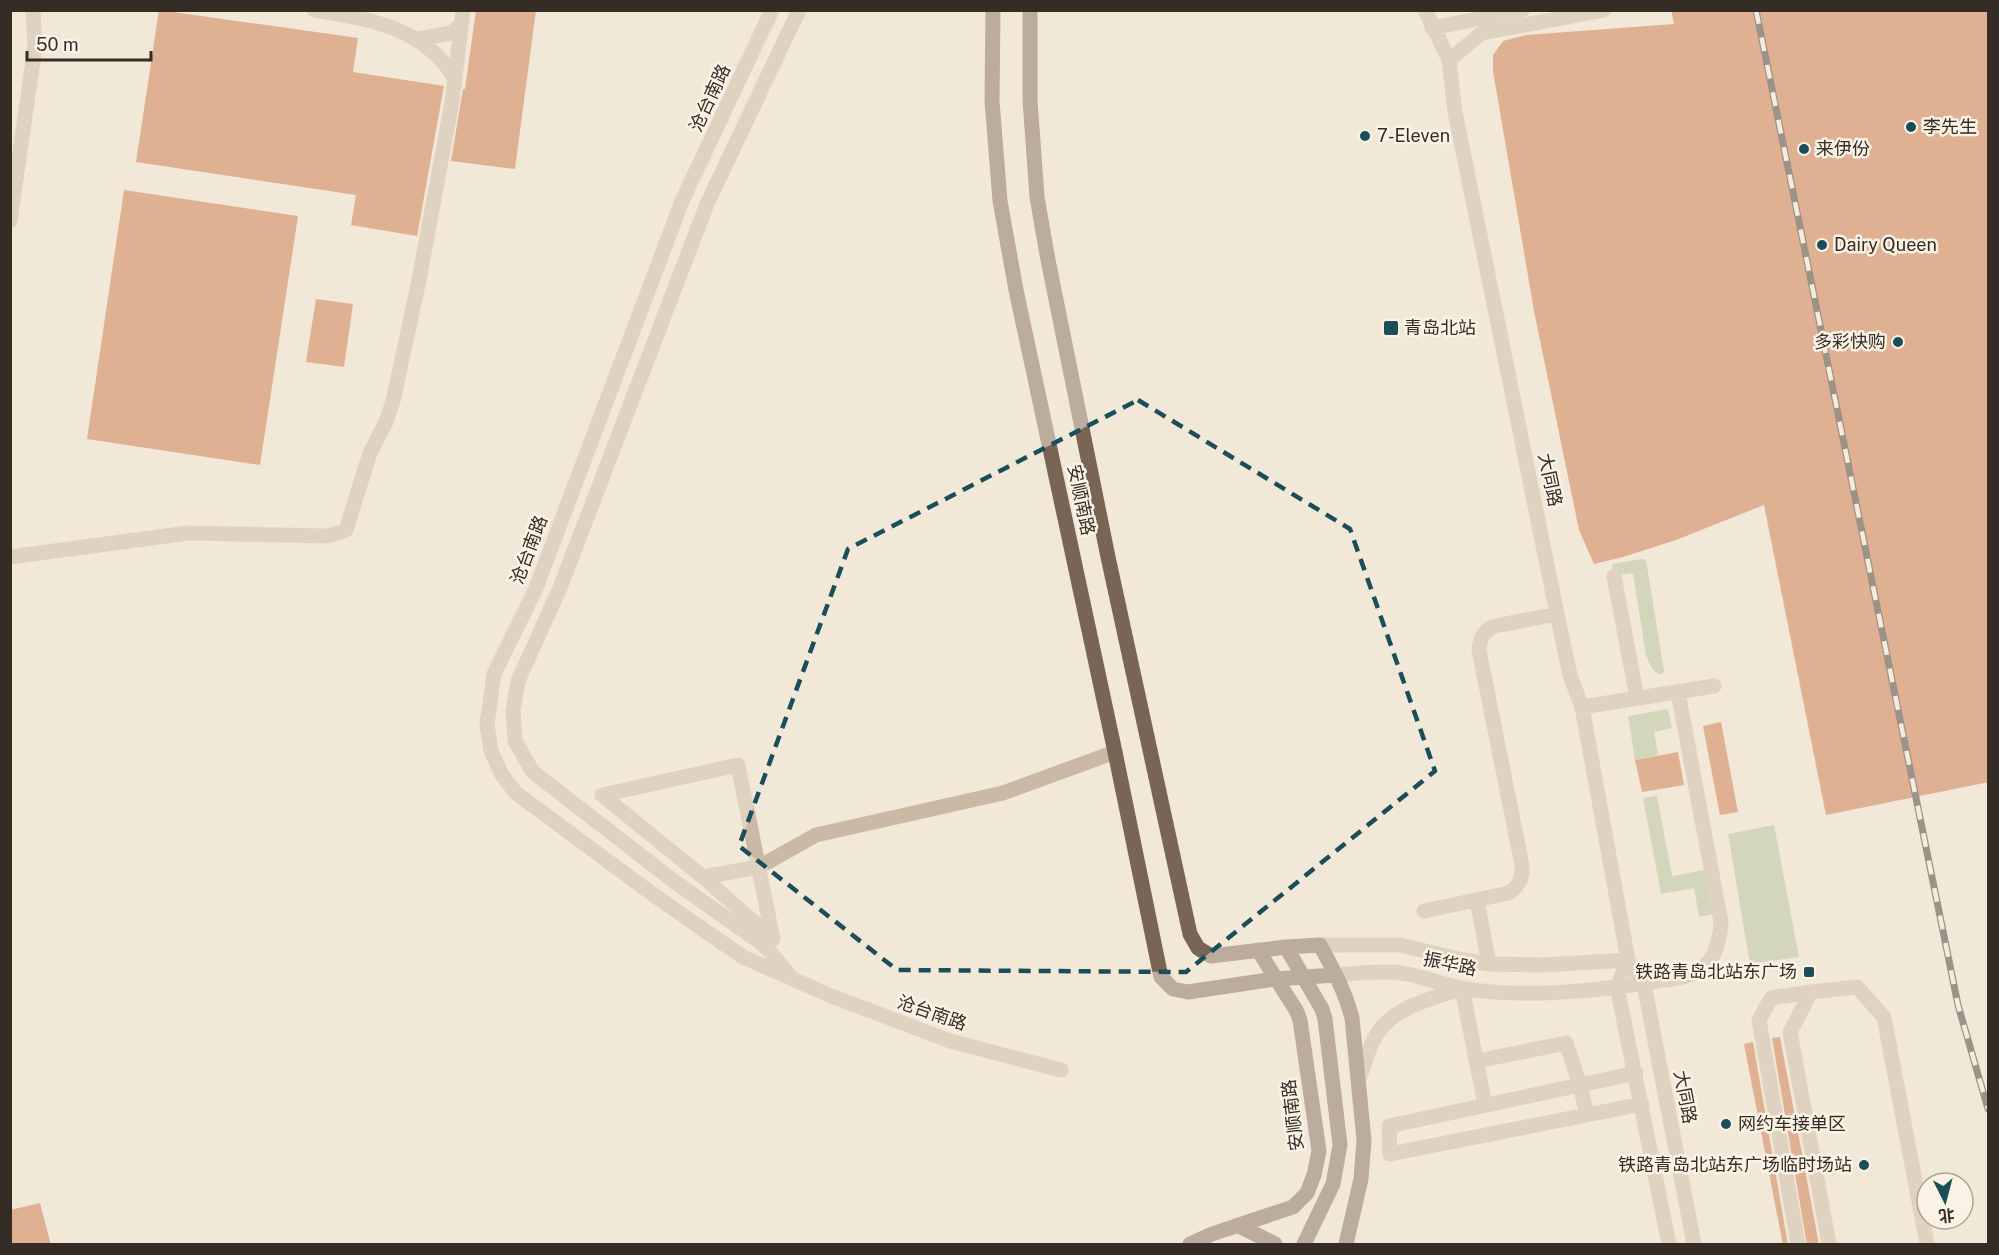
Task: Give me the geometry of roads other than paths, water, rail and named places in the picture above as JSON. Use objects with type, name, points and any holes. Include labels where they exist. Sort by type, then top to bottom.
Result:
[{"type":"main road","name":"安顺南路","points":[[993,10],[992,101],[1000,201],[1018,301],[1161,977],[1173,989]]},
{"type":"main road","name":"安顺南路","points":[[1030,10],[1031,122],[1037,197],[1108,557],[1190,934],[1198,948],[1211,956],[1258,950],[1296,1010],[1300,1020],[1319,1151],[1307,1193],[1293,1207],[1212,1234],[1190,1245]]},
{"type":"main road","points":[[1258,950],[1320,945],[1347,1001],[1352,1018],[1364,1140],[1361,1179],[1346,1245]]},
{"type":"main road","points":[[1286,947],[1322,1009],[1325,1019],[1340,1145],[1333,1184],[1304,1245]]},
{"type":"main road","name":"振华路","points":[[1173,989],[1188,992],[1275,979],[1336,975]]},
{"type":"main road","points":[[1239,1226],[1275,1245]]},
{"type":"street","points":[[10,221],[35,47],[33,10]]},
{"type":"street","points":[[314,10],[366,19],[418,39],[439,56],[455,79]]},
{"type":"street","name":"沧台南路","points":[[772,10],[682,201],[536,588],[494,674],[487,724],[491,751],[502,775],[516,793],[655,896],[743,957],[794,981],[950,1041],[1061,1070]]},
{"type":"street","name":"沧台南路","points":[[794,981],[760,942],[675,882],[534,772],[514,741],[513,711],[518,681],[560,588],[707,204],[799,10]]},
{"type":"street","name":"大同路","points":[[1425,10],[1449,60],[1455,112],[1570,675],[1582,707],[1628,960],[1644,984],[1694,1245]]},
{"type":"street","points":[[1432,28],[1522,10]]},
{"type":"street","points":[[1449,60],[1482,33],[1604,10]]},
{"type":"street","points":[[418,39],[446,35],[456,30],[462,18]]},
{"type":"street","points":[[10,557],[188,533],[328,536],[346,530],[370,453],[386,422],[393,401],[419,280],[455,79],[462,18]]},
{"type":"street","points":[[1614,576],[1637,698]]},
{"type":"street","points":[[1424,911],[1509,894],[1516,888],[1522,871],[1479,650],[1480,642],[1487,630],[1495,626],[1557,614]]},
{"type":"street","points":[[1582,707],[1714,686]]},
{"type":"street","name":"振华路","points":[[1336,975],[1400,973],[1462,988],[1545,993],[1644,984],[1683,977],[1701,969],[1715,952],[1720,932],[1719,909],[1678,692]]},
{"type":"street","points":[[703,877],[759,867],[816,835],[1003,793],[1115,752]]},
{"type":"street","points":[[738,765],[759,867],[773,939],[703,877],[602,795],[738,765]]},
{"type":"street","points":[[1477,900],[1489,964]]},
{"type":"street","name":"振华路","points":[[1320,945],[1400,945],[1489,964],[1542,965],[1628,960]]},
{"type":"street","points":[[1628,960],[1617,987],[1670,1245]]},
{"type":"street","points":[[1798,1245],[1759,1020],[1771,998],[1857,987],[1884,1017],[1927,1245]]},
{"type":"street","points":[[1359,1079],[1377,1032],[1389,1019],[1406,1009],[1462,988],[1485,1105]]},
{"type":"street","points":[[1811,992],[1790,1032],[1830,1245]]},
{"type":"street","points":[[1477,1061],[1566,1043],[1587,1115]]},
{"type":"street","points":[[1636,1073],[1389,1126],[1390,1154],[1642,1104]]},
{"type":"railway","points":[[1756,10],[1958,1005],[1988,1109]]},
{"type":"place","name":"李先生","points":[[1911,127]]},
{"type":"place","name":"7-Eleven","points":[[1365,136]]},
{"type":"place","name":"来伊份","points":[[1804,149]]},
{"type":"place","name":"Dairy Queen","points":[[1822,245]]},
{"type":"place","name":"青岛北站","points":[[1391,328]]},
{"type":"place","name":"多彩快购","points":[[1898,342]]},
{"type":"place","name":"铁路青岛北站东广场","points":[[1809,972]]},
{"type":"place","name":"网约车接单区","points":[[1726,1124]]},
{"type":"place","name":"铁路青岛北站东广场临时场站","points":[[1864,1165]]}]
